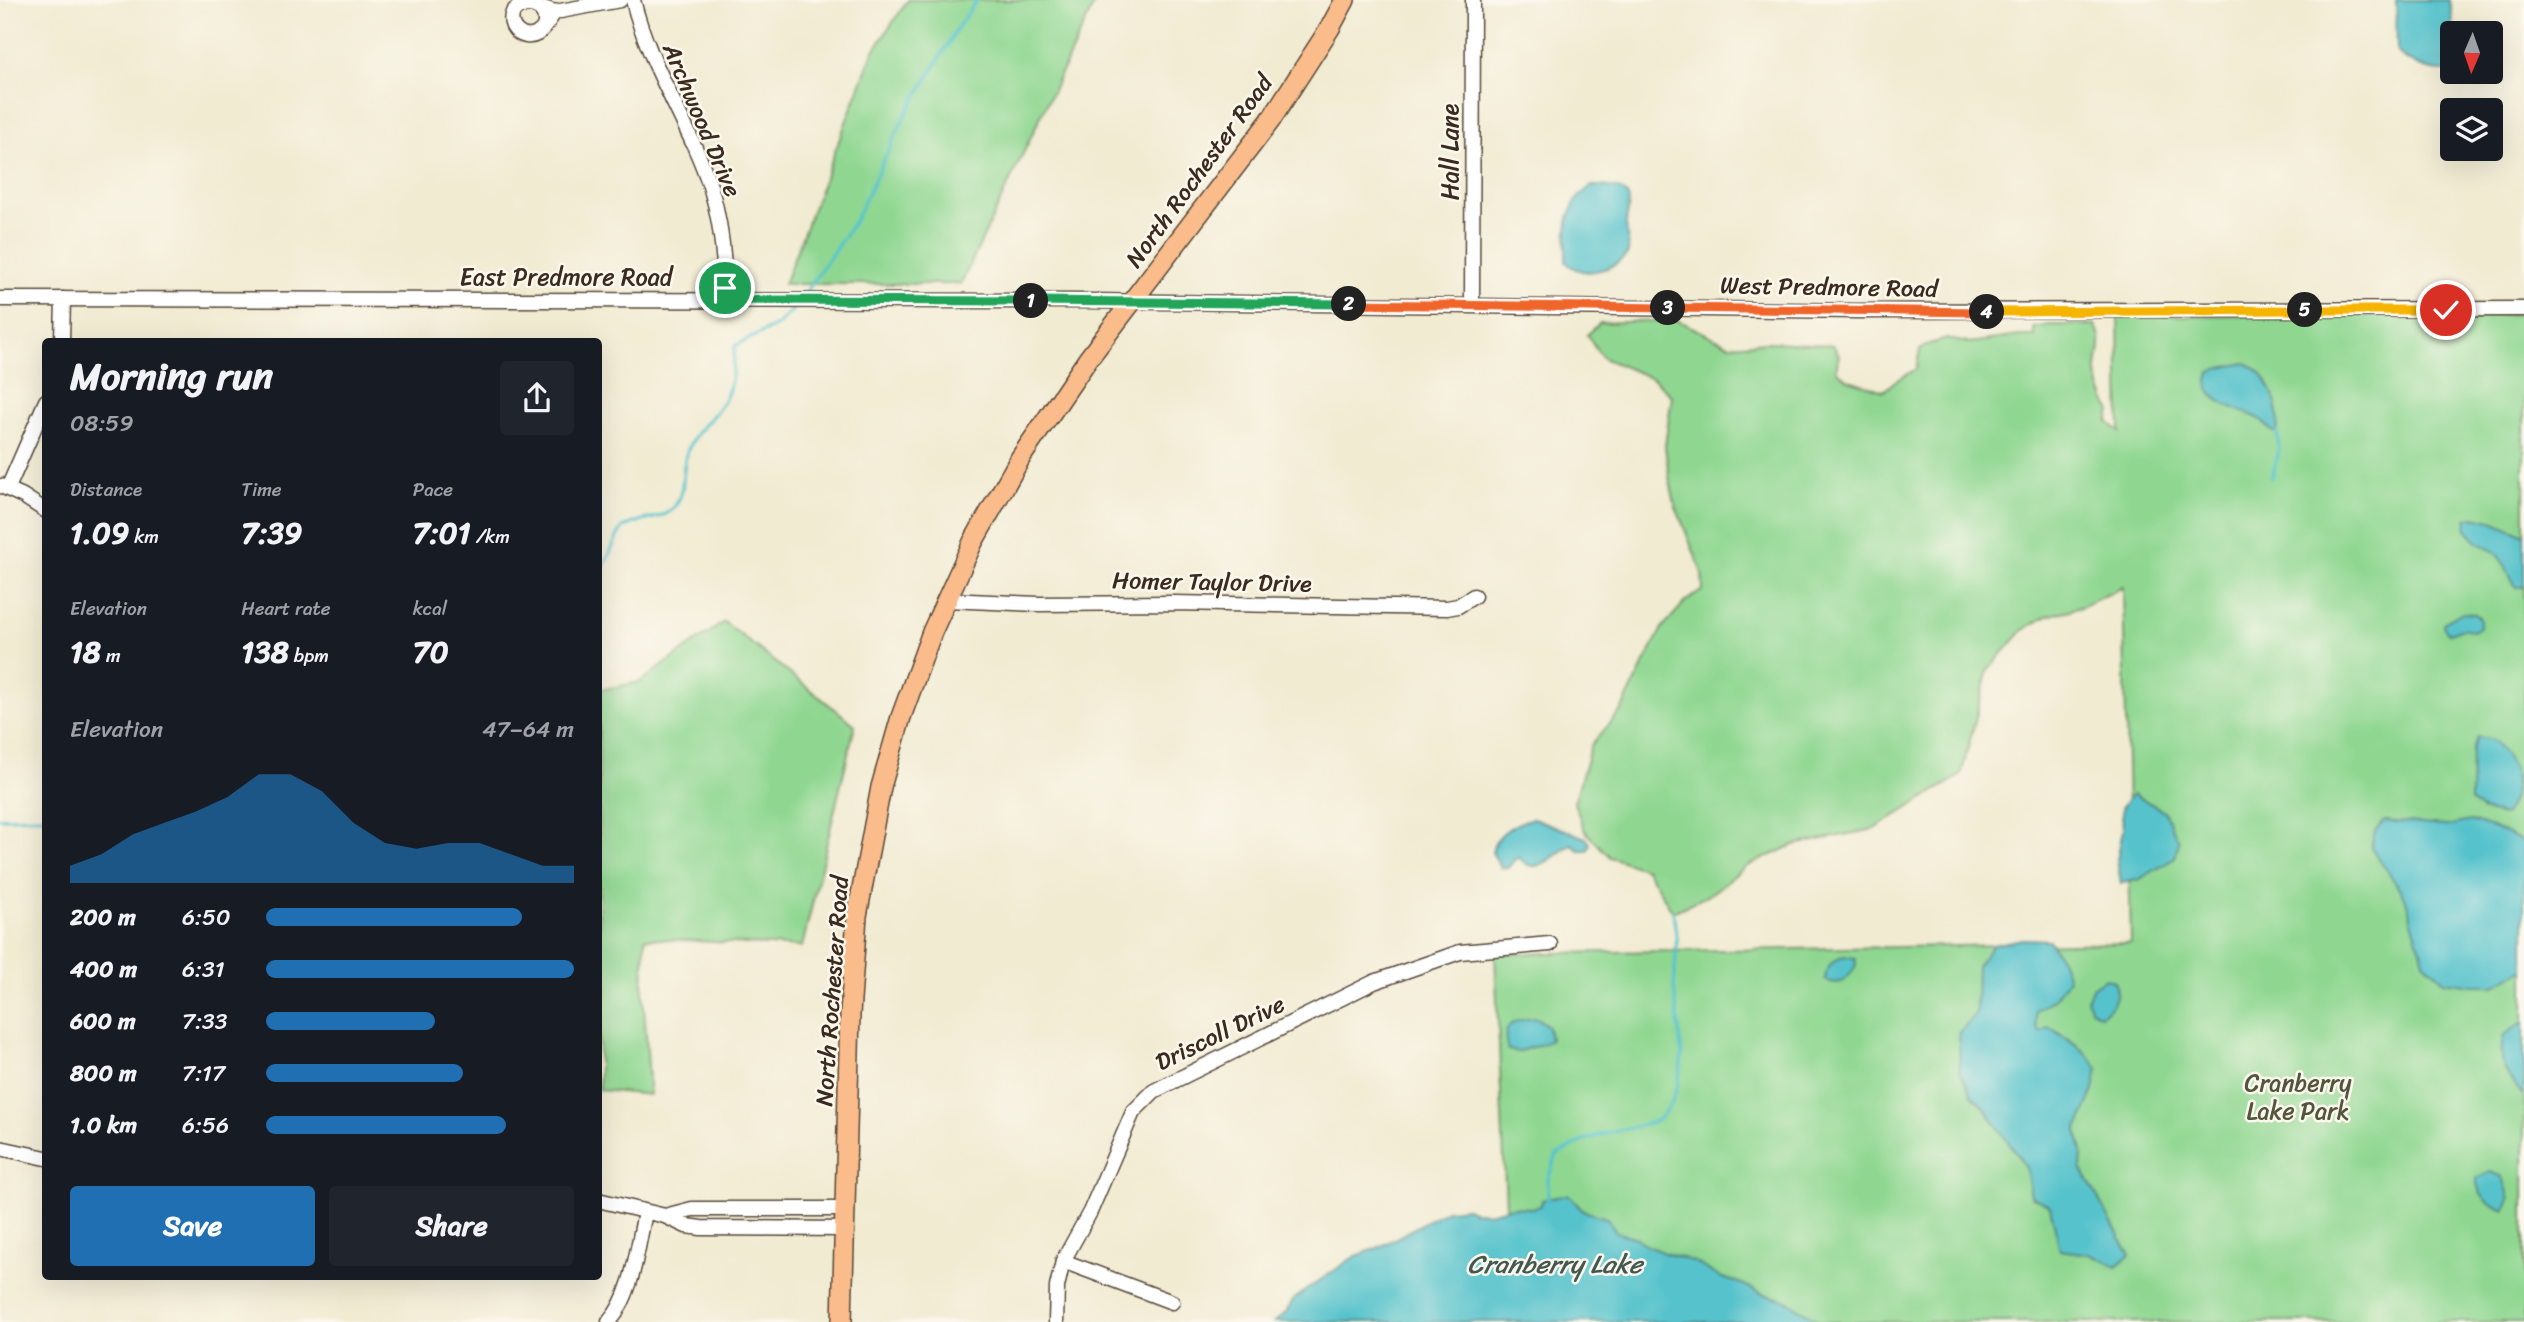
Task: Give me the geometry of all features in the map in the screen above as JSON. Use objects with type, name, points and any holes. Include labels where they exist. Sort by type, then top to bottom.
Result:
[{"type":"main road","name":"North Rochester Road","points":[[842,1322],[850,1014],[857,916],[881,787],[901,717],[932,632],[973,542],[1021,457],[1088,359],[1270,121],[1345,0]]},
{"type":"street","points":[[555,12],[536,35],[524,36],[512,25],[512,13],[519,4],[530,2],[555,12],[620,0]]},
{"type":"street","name":"Archwood Drive","points":[[633,0],[647,47],[710,188],[723,248],[725,300]]},
{"type":"street","name":"Hall Lane","points":[[1472,305],[1473,0]]},
{"type":"street","points":[[540,6],[545,16],[544,27]]},
{"type":"street","name":"East Predmore Road","points":[[0,299],[1133,302]]},
{"type":"street","points":[[62,338],[63,299]]},
{"type":"street","name":"West Predmore Road","points":[[1133,302],[1858,311],[2524,309]]},
{"type":"street","points":[[42,409],[4,487],[42,508]]},
{"type":"street","name":"Homer Taylor Drive","points":[[947,600],[1038,604],[1447,608],[1458,606],[1474,596]]},
{"type":"street","name":"Driscoll Drive","points":[[1056,1322],[1057,1287],[1063,1261],[1090,1212],[1133,1112],[1154,1091],[1374,982],[1460,952],[1550,944]]},
{"type":"street","points":[[0,1148],[42,1157]]},
{"type":"street","points":[[602,1201],[665,1216],[686,1226],[701,1228],[844,1229]]},
{"type":"street","points":[[665,1216],[692,1209],[845,1209]]},
{"type":"street","points":[[616,1319],[629,1281],[645,1213]]},
{"type":"street","points":[[1063,1261],[1172,1302]]},
{"type":"green space","points":[[908,0],[1096,0],[961,284],[784,284],[873,52]]},
{"type":"green space","name":"Cranberry Lake Park","points":[[2524,314],[2524,1322],[1511,1322],[1495,954],[2131,943],[2123,587],[2081,607],[2047,616],[2023,630],[1988,670],[1961,775],[1874,829],[1794,845],[1747,866],[1709,895],[1673,912],[1646,869],[1610,857],[1585,831],[1574,803],[1591,745],[1621,711],[1662,628],[1685,602],[1703,590],[1702,573],[1675,504],[1669,476],[1665,446],[1672,396],[1654,379],[1603,358],[1587,335],[1600,323],[1677,320],[1729,345],[1768,342],[1833,345],[1839,355],[1836,370],[1849,380],[1884,391],[1916,369],[1920,350],[1929,344],[1947,339],[1969,343],[2035,336],[2034,328],[2049,325],[2095,325],[2100,338],[2097,367],[2099,384],[2111,411],[2108,422],[2120,432],[2118,316]]},
{"type":"green space","points":[[724,622],[855,725],[802,947],[645,938],[643,991],[650,1095],[602,1090],[602,689],[640,682]]},
{"type":"water","points":[[2396,0],[2450,0],[2453,21],[2440,21],[2440,71],[2420,66],[2397,52]]},
{"type":"water","points":[[1592,186],[1615,188],[1628,197],[1628,253],[1607,268],[1589,272],[1581,271],[1566,262],[1566,241],[1571,210],[1583,193]]},
{"type":"water","points":[[2245,363],[2261,374],[2272,392],[2277,413],[2277,433],[2256,417],[2225,404],[2212,395],[2208,380],[2212,372]]},
{"type":"water","points":[[2474,517],[2495,522],[2524,535],[2524,587],[2516,587],[2495,552],[2476,541],[2466,530],[2467,519]]},
{"type":"water","points":[[2461,613],[2475,614],[2480,618],[2480,626],[2473,631],[2463,628],[2449,633],[2443,623]]},
{"type":"water","points":[[2477,737],[2494,740],[2509,760],[2516,776],[2515,792],[2505,815],[2481,810],[2471,801],[2472,749]]},
{"type":"water","points":[[2133,794],[2164,811],[2179,841],[2175,858],[2138,880],[2121,883],[2117,860],[2123,830],[2122,806]]},
{"type":"water","points":[[1533,818],[1586,838],[1590,844],[1588,850],[1578,850],[1572,844],[1540,865],[1526,864],[1520,858],[1515,859],[1508,868],[1501,868],[1492,852],[1494,845],[1502,834]]},
{"type":"water","points":[[2384,821],[2446,826],[2471,821],[2524,842],[2524,970],[2495,985],[2473,985],[2444,981],[2424,961],[2405,897],[2371,847],[2375,831]]},
{"type":"water","points":[[2022,939],[2049,940],[2062,961],[2068,979],[2055,998],[2036,1011],[2039,1032],[2048,1027],[2062,1035],[2082,1050],[2098,1068],[2094,1090],[2077,1130],[2082,1152],[2081,1168],[2130,1255],[2116,1266],[2089,1254],[2060,1250],[2050,1206],[2031,1196],[2026,1168],[1987,1111],[1972,1095],[1960,1072],[1959,1034],[1976,1013],[1977,966],[1993,945]]},
{"type":"water","points":[[1844,956],[1855,958],[1856,965],[1850,974],[1836,983],[1825,980],[1830,965]]},
{"type":"water","points":[[2105,979],[2114,981],[2117,991],[2112,1005],[2101,1015],[2091,1010],[2087,1000],[2092,988]]},
{"type":"water","points":[[1537,1018],[1548,1026],[1550,1040],[1519,1052],[1508,1050],[1506,1034],[1511,1024]]},
{"type":"water","points":[[2524,1022],[2524,1096],[2507,1075],[2502,1061],[2502,1045],[2504,1035]]},
{"type":"water","points":[[2491,1172],[2503,1177],[2510,1199],[2505,1211],[2489,1203],[2479,1190],[2477,1178]]},
{"type":"water","name":"Cranberry Lake","points":[[1566,1195],[1583,1211],[1607,1218],[1616,1232],[1637,1238],[1645,1245],[1664,1253],[1695,1262],[1719,1277],[1785,1300],[1820,1322],[1275,1322],[1295,1298],[1354,1257],[1380,1247],[1447,1210],[1467,1208],[1488,1213],[1512,1207],[1532,1208],[1541,1206],[1542,1200]]},
{"type":"waterway","points":[[806,292],[855,220],[905,116],[977,0]]},
{"type":"waterway","points":[[602,570],[622,529],[665,514],[676,505],[690,445],[722,404],[728,391],[735,346],[779,324],[793,309]]},
{"type":"waterway","points":[[2271,478],[2278,456],[2277,433]]},
{"type":"waterway","points":[[0,818],[42,817]]},
{"type":"waterway","points":[[1548,1199],[1548,1178],[1557,1155],[1585,1140],[1652,1123],[1659,1119],[1672,1102],[1682,1056],[1674,988],[1677,938],[1673,912]]},
{"type":"route","points":[[725,288],[725,300],[1069,301],[1858,311],[2446,310]]}]
